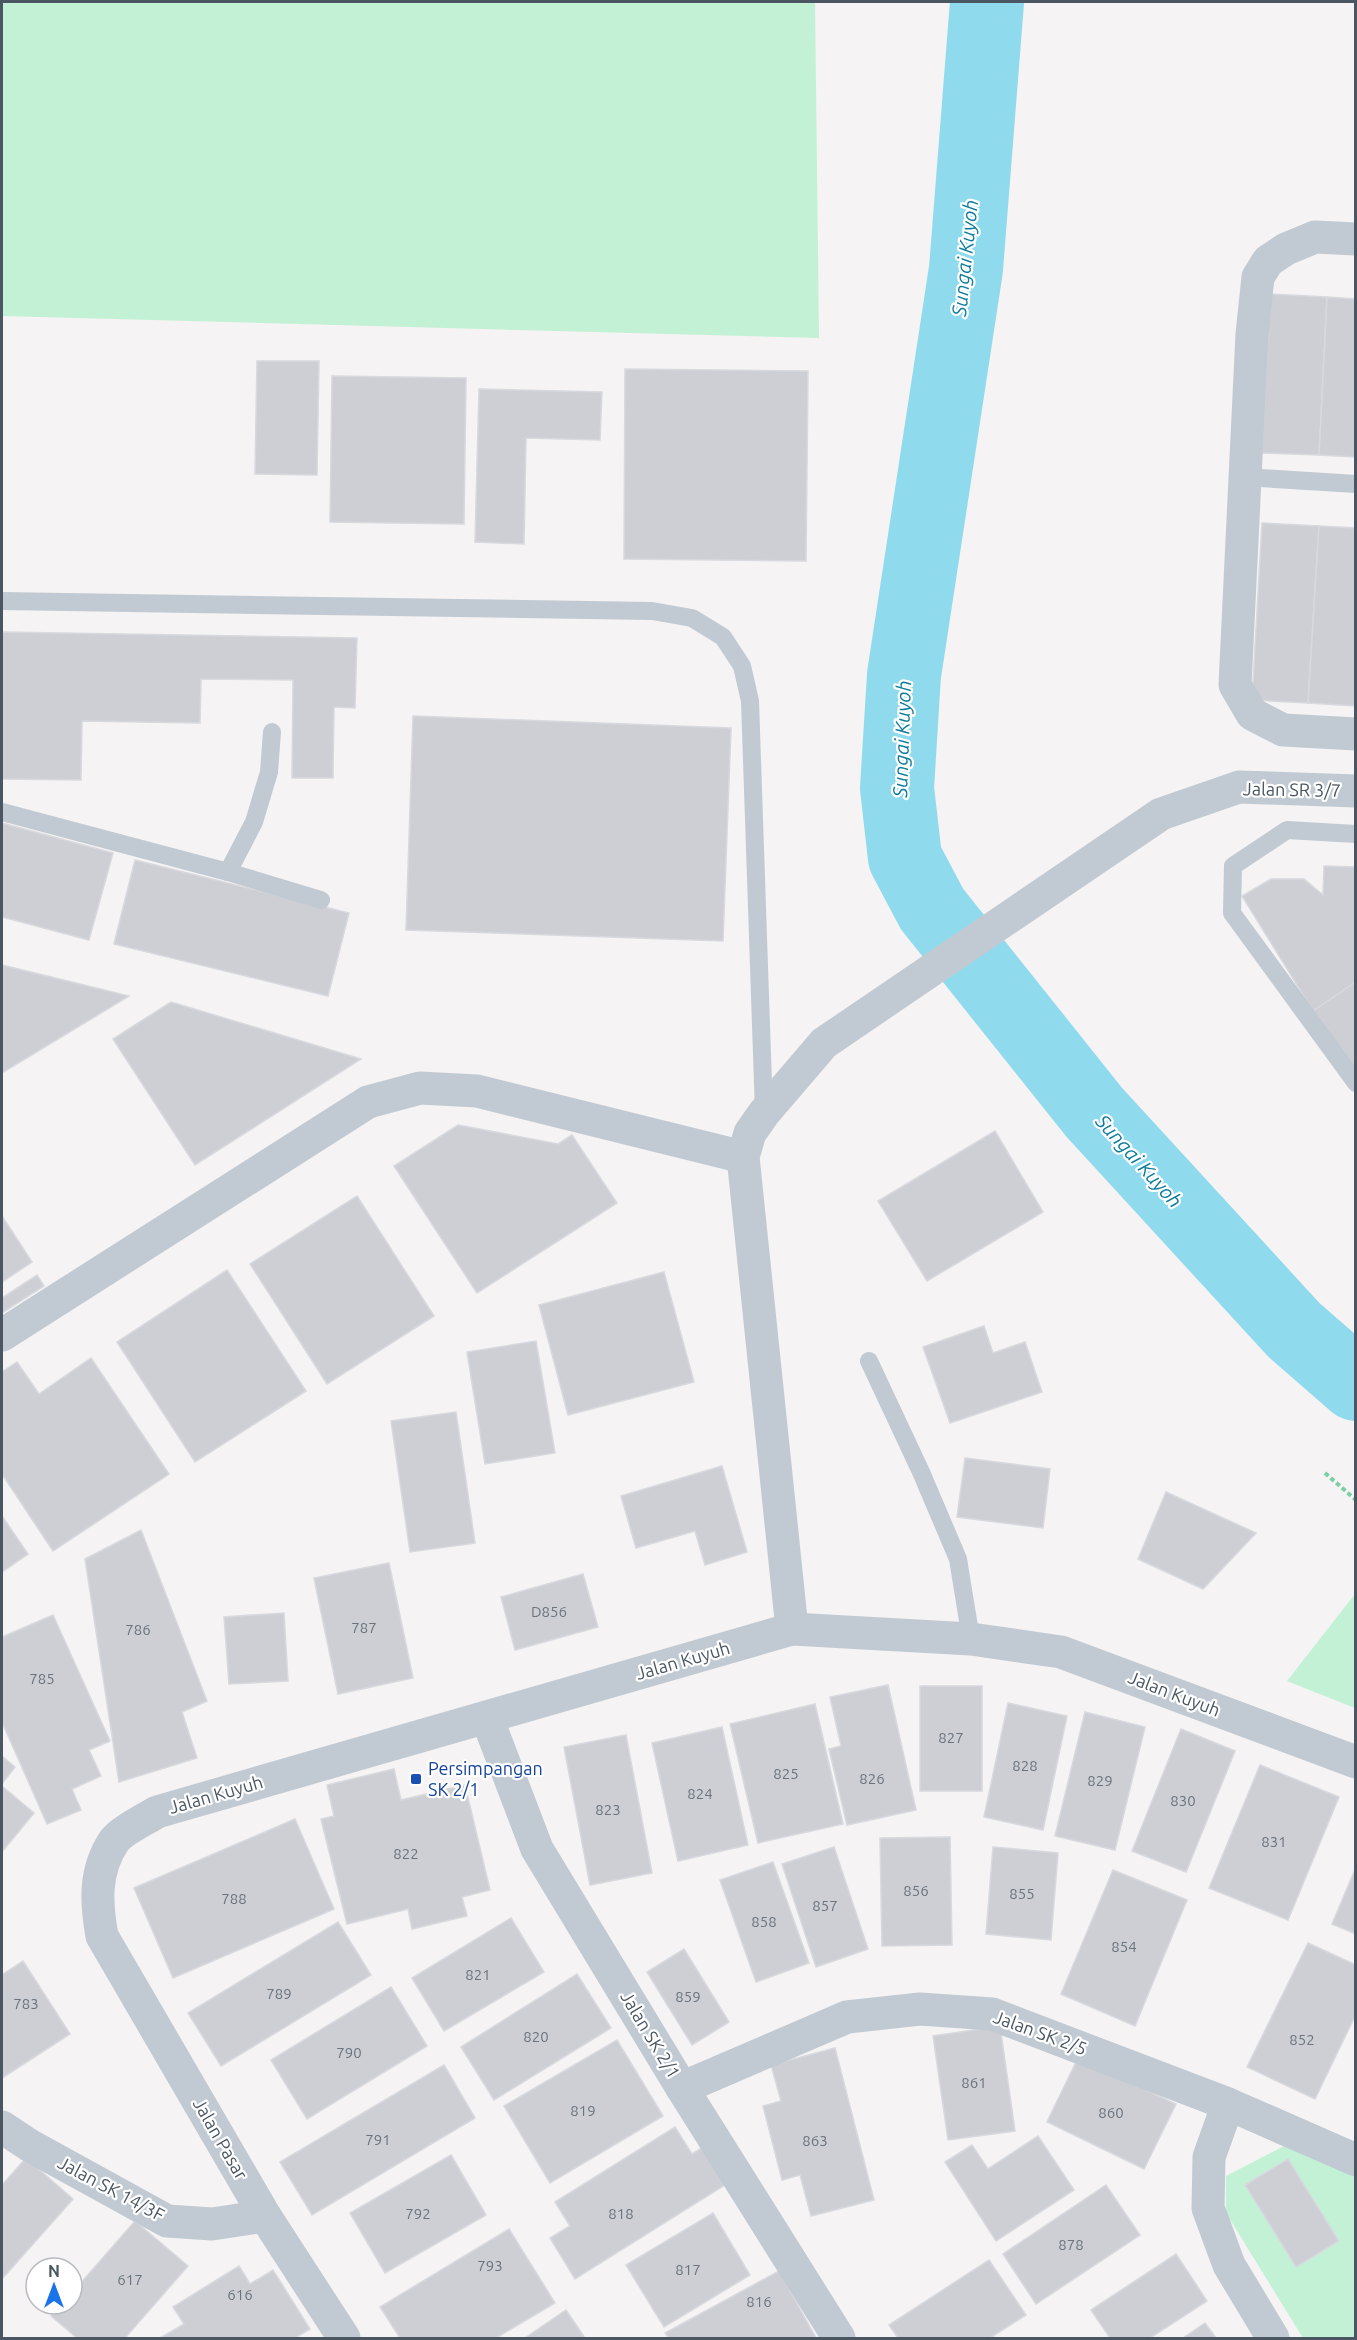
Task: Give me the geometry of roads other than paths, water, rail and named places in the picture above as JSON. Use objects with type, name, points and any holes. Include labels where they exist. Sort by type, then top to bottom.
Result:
[{"type":"street","points":[[1356,239],[1315,237],[1286,249],[1268,261],[1258,277],[1251,334],[1235,685],[1251,714],[1283,730],[1356,734]]},
{"type":"street","name":"Jalan SR 3/7","points":[[743,1157],[750,1133],[764,1113],[824,1043],[1161,814],[1239,787],[1356,791]]},
{"type":"street","points":[[2,1335],[368,1102],[420,1088],[477,1091],[743,1157],[792,1629]]},
{"type":"street","name":"Jalan Kuyuh","points":[[102,1936],[97,1907],[99,1874],[115,1840],[157,1812],[792,1629],[971,1639],[1061,1652],[1356,1762]]},
{"type":"street","name":"Jalan SK 2/1","points":[[487,1718],[537,1849],[682,2088],[839,2338]]},
{"type":"street","name":"Jalan Pasar","points":[[102,1936],[265,2217],[344,2338]]},
{"type":"street","name":"Jalan SK 2/5","points":[[682,2088],[847,2017],[920,2009],[992,2014],[1228,2104],[1356,2160]]},
{"type":"street","points":[[1228,2104],[1209,2157],[1208,2208],[1229,2265],[1273,2338]]},
{"type":"street","name":"Jalan SK 14/3F","points":[[2,2127],[29,2145],[167,2221],[212,2224],[265,2217]]},
{"type":"lane","points":[[1244,477],[1356,484]]},
{"type":"lane","points":[[2,601],[652,611],[692,618],[723,637],[742,666],[750,701],[764,1113]]},
{"type":"lane","points":[[228,872],[254,822],[269,772],[272,732]]},
{"type":"lane","points":[[2,812],[228,872],[321,900]]},
{"type":"lane","points":[[1356,834],[1287,830],[1233,866],[1232,913],[1356,1083]]},
{"type":"lane","points":[[869,1362],[921,1472],[958,1559],[971,1639]]},
{"type":"waterway","name":"Sungai Kuyoh","points":[[987,2],[966,269],[904,675],[897,788],[905,858],[932,909],[1094,1112],[1294,1330],[1356,1384]]},
{"type":"place","name":"Persimpangan SK 2/1","points":[[416,1779]]}]
